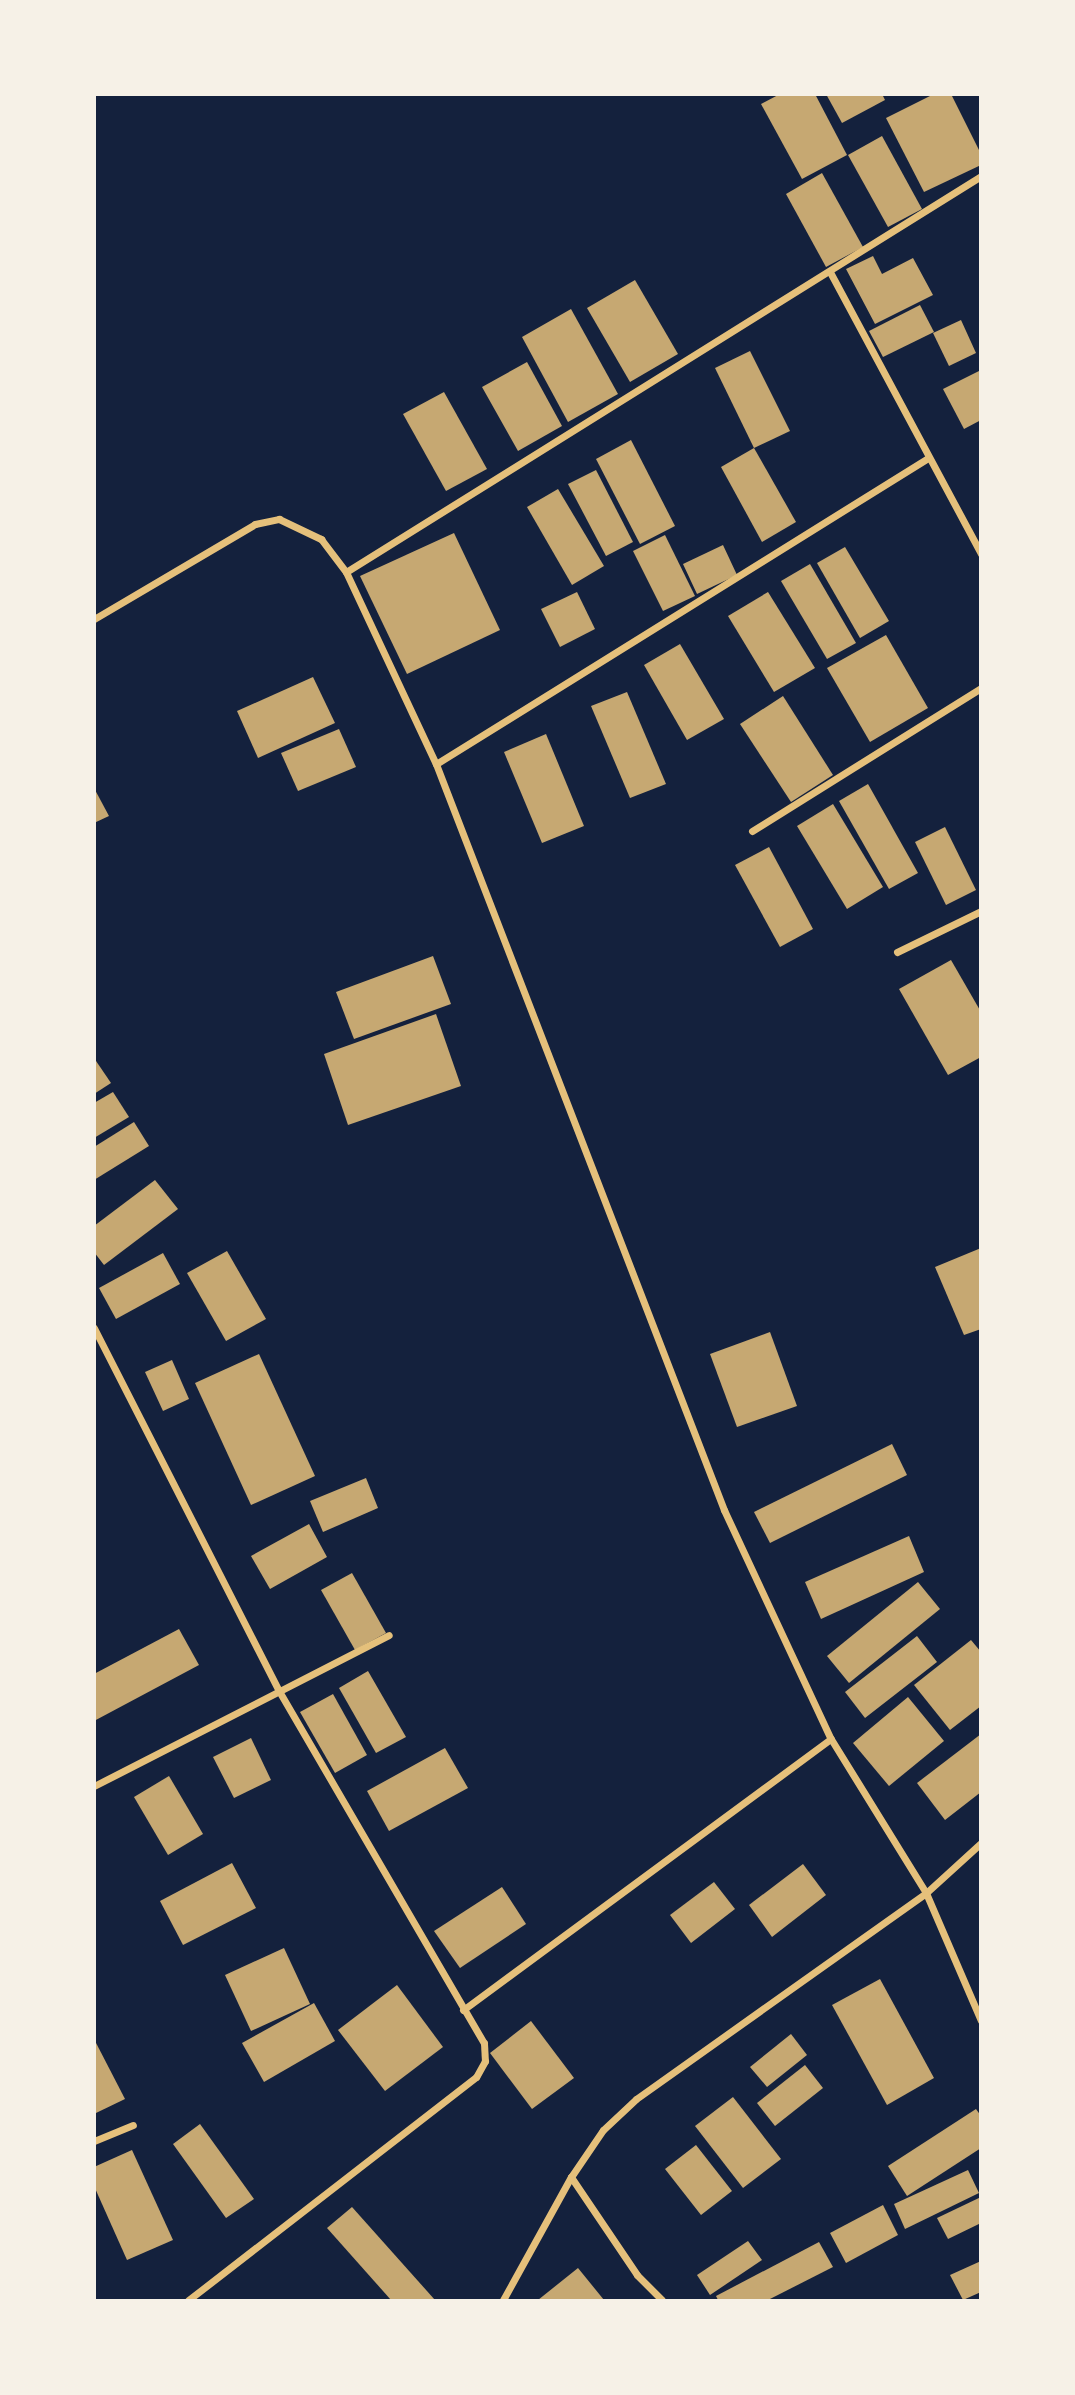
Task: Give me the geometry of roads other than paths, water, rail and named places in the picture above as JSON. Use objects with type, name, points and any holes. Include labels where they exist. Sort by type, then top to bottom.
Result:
[{"type":"street","points":[[346,572],[981,176]]},
{"type":"street","points":[[830,272],[981,554]]},
{"type":"street","points":[[436,764],[928,458]]},
{"type":"street","points":[[94,619],[218,544],[255,524],[279,519],[321,539],[346,572],[436,764],[724,1510],[831,1739],[926,1893],[981,2021]]},
{"type":"street","points":[[752,831],[981,688]]},
{"type":"street","points":[[897,952],[981,911]]},
{"type":"street","points":[[94,1328],[279,1691],[484,2043],[485,2061],[475,2077],[188,2301]]},
{"type":"street","points":[[94,1786],[389,1635]]},
{"type":"street","points":[[463,2010],[831,1739]]},
{"type":"street","points":[[503,2301],[571,2177],[603,2130],[636,2099],[926,1893],[981,1843]]},
{"type":"street","points":[[94,2141],[133,2125]]},
{"type":"street","points":[[571,2177],[637,2276],[662,2301]]}]
